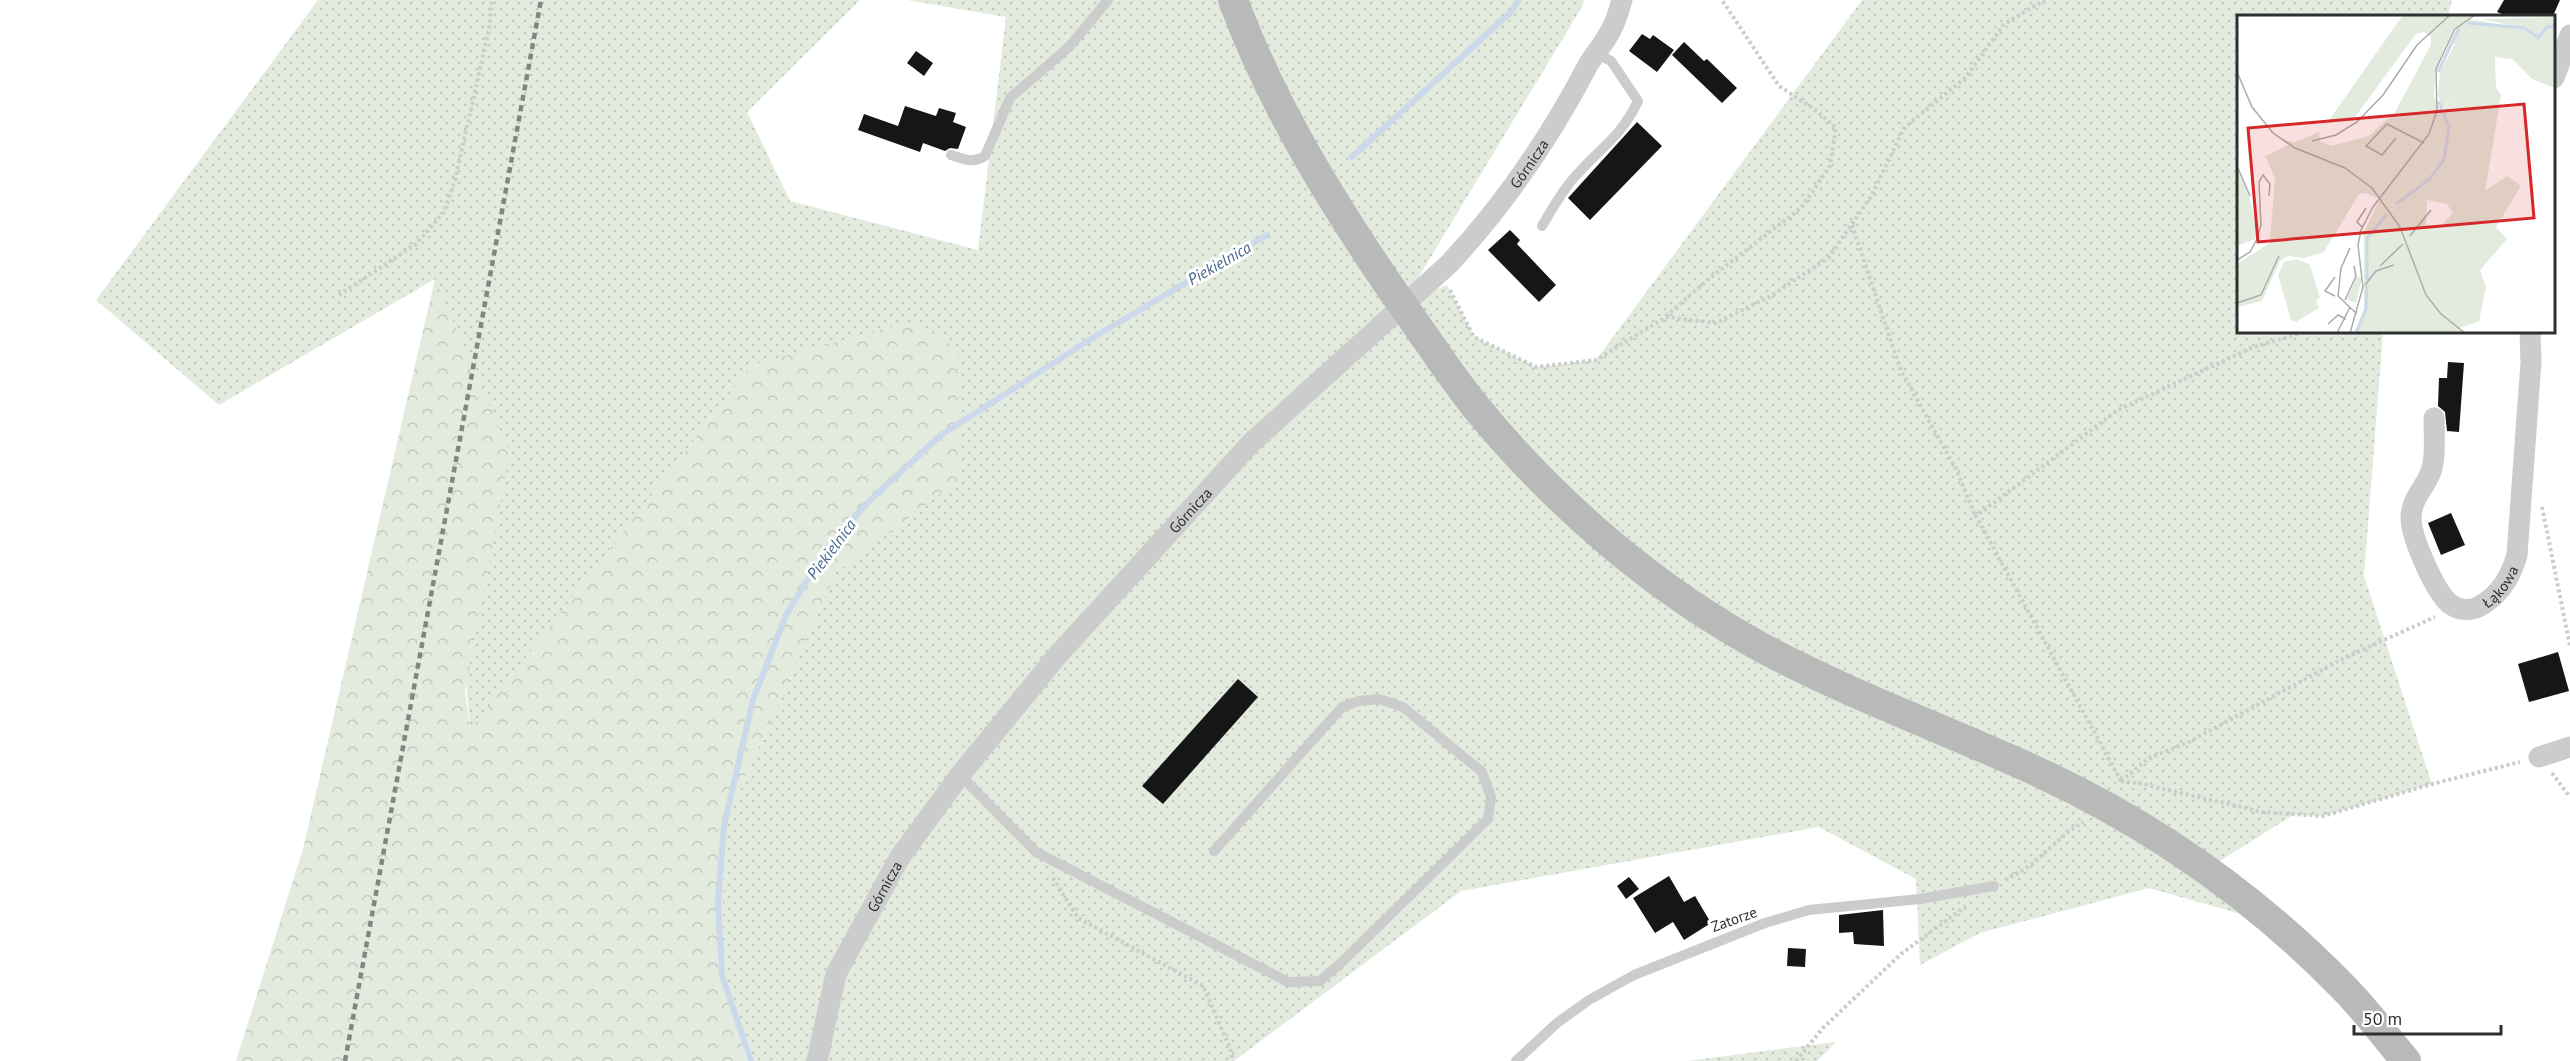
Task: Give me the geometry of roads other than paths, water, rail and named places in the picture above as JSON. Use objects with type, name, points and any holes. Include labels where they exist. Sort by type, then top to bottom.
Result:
[{"type":"main road","points":[[1233,0],[1261,68],[1288,123],[1357,239],[1474,405],[1533,471],[1578,514],[1655,579],[1765,650],[1839,686],[2036,771],[2100,803],[2207,869],[2259,909],[2307,952],[2346,990],[2406,1061]]},
{"type":"street","name":"Górnicza","points":[[817,1061],[836,974],[900,857],[960,775],[1057,656],[1251,443],[1402,304],[1449,264],[1478,233],[1503,200],[1575,91],[1612,27],[1622,0]]},
{"type":"street","points":[[2555,73],[2570,35]]},
{"type":"street","name":"Łąkowa","points":[[2434,418],[2433,466],[2414,500],[2412,528],[2436,584],[2450,604],[2459,609],[2470,609],[2486,602],[2506,583],[2513,570],[2519,540],[2531,362],[2530,333]]},
{"type":"street","points":[[2539,757],[2570,747]]},
{"type":"lane","points":[[951,155],[972,161],[979,161],[985,156],[1010,98],[1069,47],[1108,0]]},
{"type":"lane","points":[[1542,226],[1558,198],[1574,178],[1627,123],[1638,101],[1611,61],[1595,53]]},
{"type":"lane","points":[[960,775],[1036,852],[1288,982],[1320,981],[1488,819],[1491,797],[1482,772],[1403,707],[1379,699],[1359,701],[1342,707],[1214,851]]},
{"type":"lane","name":"Zatorze","points":[[1516,1061],[1557,1023],[1589,1000],[1634,975],[1765,923],[1809,910],[1920,899],[1994,886]]},
{"type":"waterway","name":"Piekielnica","points":[[1352,157],[1511,12],[1519,0]]},
{"type":"waterway","name":"Piekielnica","points":[[751,1061],[722,975],[718,901],[724,826],[753,700],[786,615],[824,552],[866,504],[941,435],[1099,334],[1267,235]]},
{"type":"railway","points":[[345,1061],[541,0]]}]
